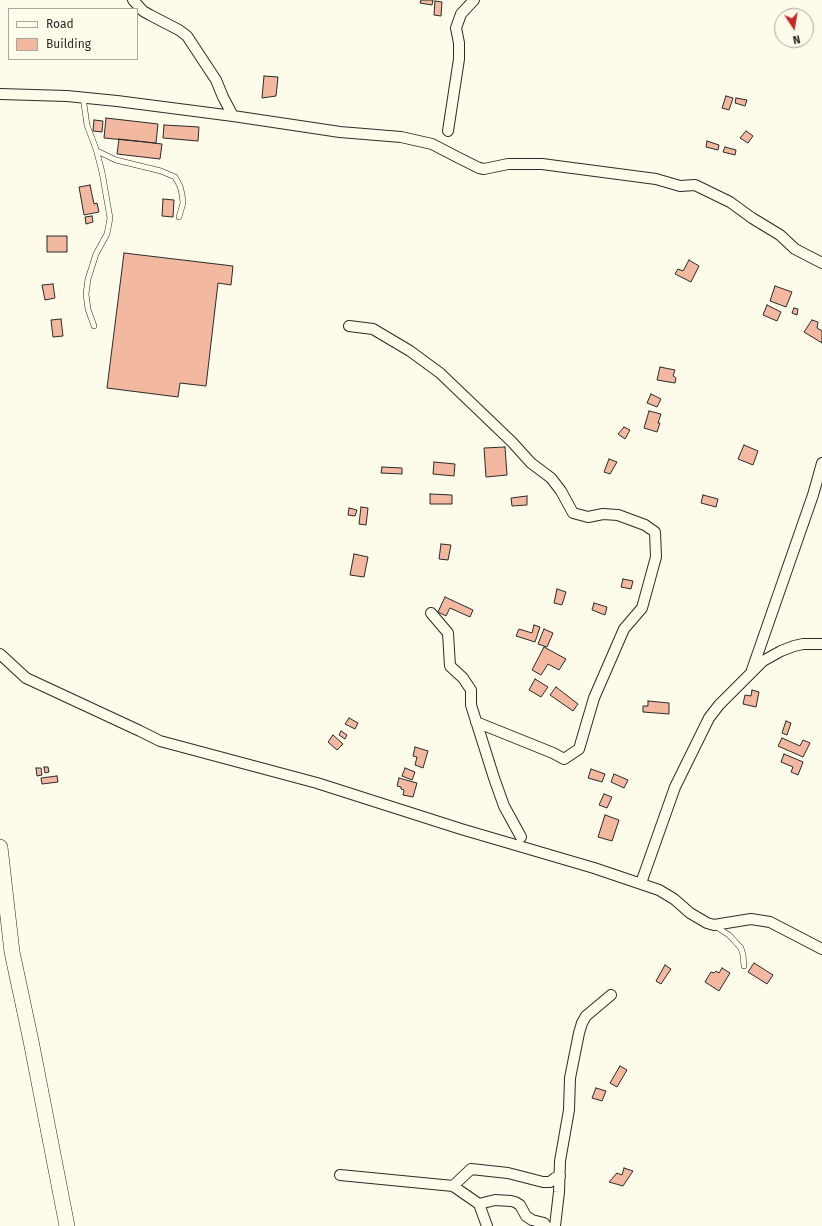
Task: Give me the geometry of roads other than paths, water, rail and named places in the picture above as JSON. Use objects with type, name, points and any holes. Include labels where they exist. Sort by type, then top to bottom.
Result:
[{"type":"street","points":[[133,0],[150,16],[179,30],[187,36],[216,80],[233,116]]},
{"type":"street","points":[[448,131],[459,59],[459,43],[456,28],[461,14],[474,0]]},
{"type":"street","points":[[0,94],[83,97],[233,116],[340,132],[401,137],[432,144],[484,169],[508,164],[542,164],[656,179],[677,186],[696,185],[730,202],[752,218],[780,235],[795,249],[822,263]]},
{"type":"street","points":[[349,326],[373,329],[410,351],[440,373],[512,442],[531,463],[552,478],[573,512],[588,517],[603,514],[618,515],[645,525],[655,532],[656,557],[642,608],[624,629],[594,698],[579,749],[564,759],[553,753],[476,722]]},
{"type":"street","points":[[752,671],[813,495],[822,464]]},
{"type":"street","points":[[431,613],[448,633],[450,666],[463,678],[471,690],[471,705],[494,778],[504,806],[521,837]]},
{"type":"street","points":[[640,884],[675,787],[709,718],[719,705],[763,661],[787,648],[803,644],[822,644]]},
{"type":"street","points":[[0,654],[26,678],[160,741],[316,783],[461,829],[572,861],[659,890],[698,919],[714,925],[752,919],[764,921],[788,931],[822,949]]},
{"type":"street","points":[[0,847],[12,952],[31,1040],[67,1226]]},
{"type":"street","points":[[555,1226],[562,1152],[569,1110],[570,1078],[579,1033],[586,1016],[611,995]]},
{"type":"street","points":[[453,1186],[471,1168],[543,1182],[550,1182],[560,1176]]},
{"type":"street","points":[[340,1175],[453,1186],[479,1204],[487,1226]]},
{"type":"street","points":[[479,1204],[495,1200],[515,1202],[520,1206],[526,1216],[532,1220],[544,1223],[546,1226]]},
{"type":"lane","points":[[83,97],[88,125],[97,151],[110,218],[106,234],[96,254],[88,279],[86,294],[88,309],[94,326]]},
{"type":"lane","points":[[97,151],[116,160],[161,170],[174,177],[180,186],[182,194],[183,203],[179,217]]},
{"type":"lane","points":[[714,925],[729,935],[741,948],[744,955],[744,966]]}]
